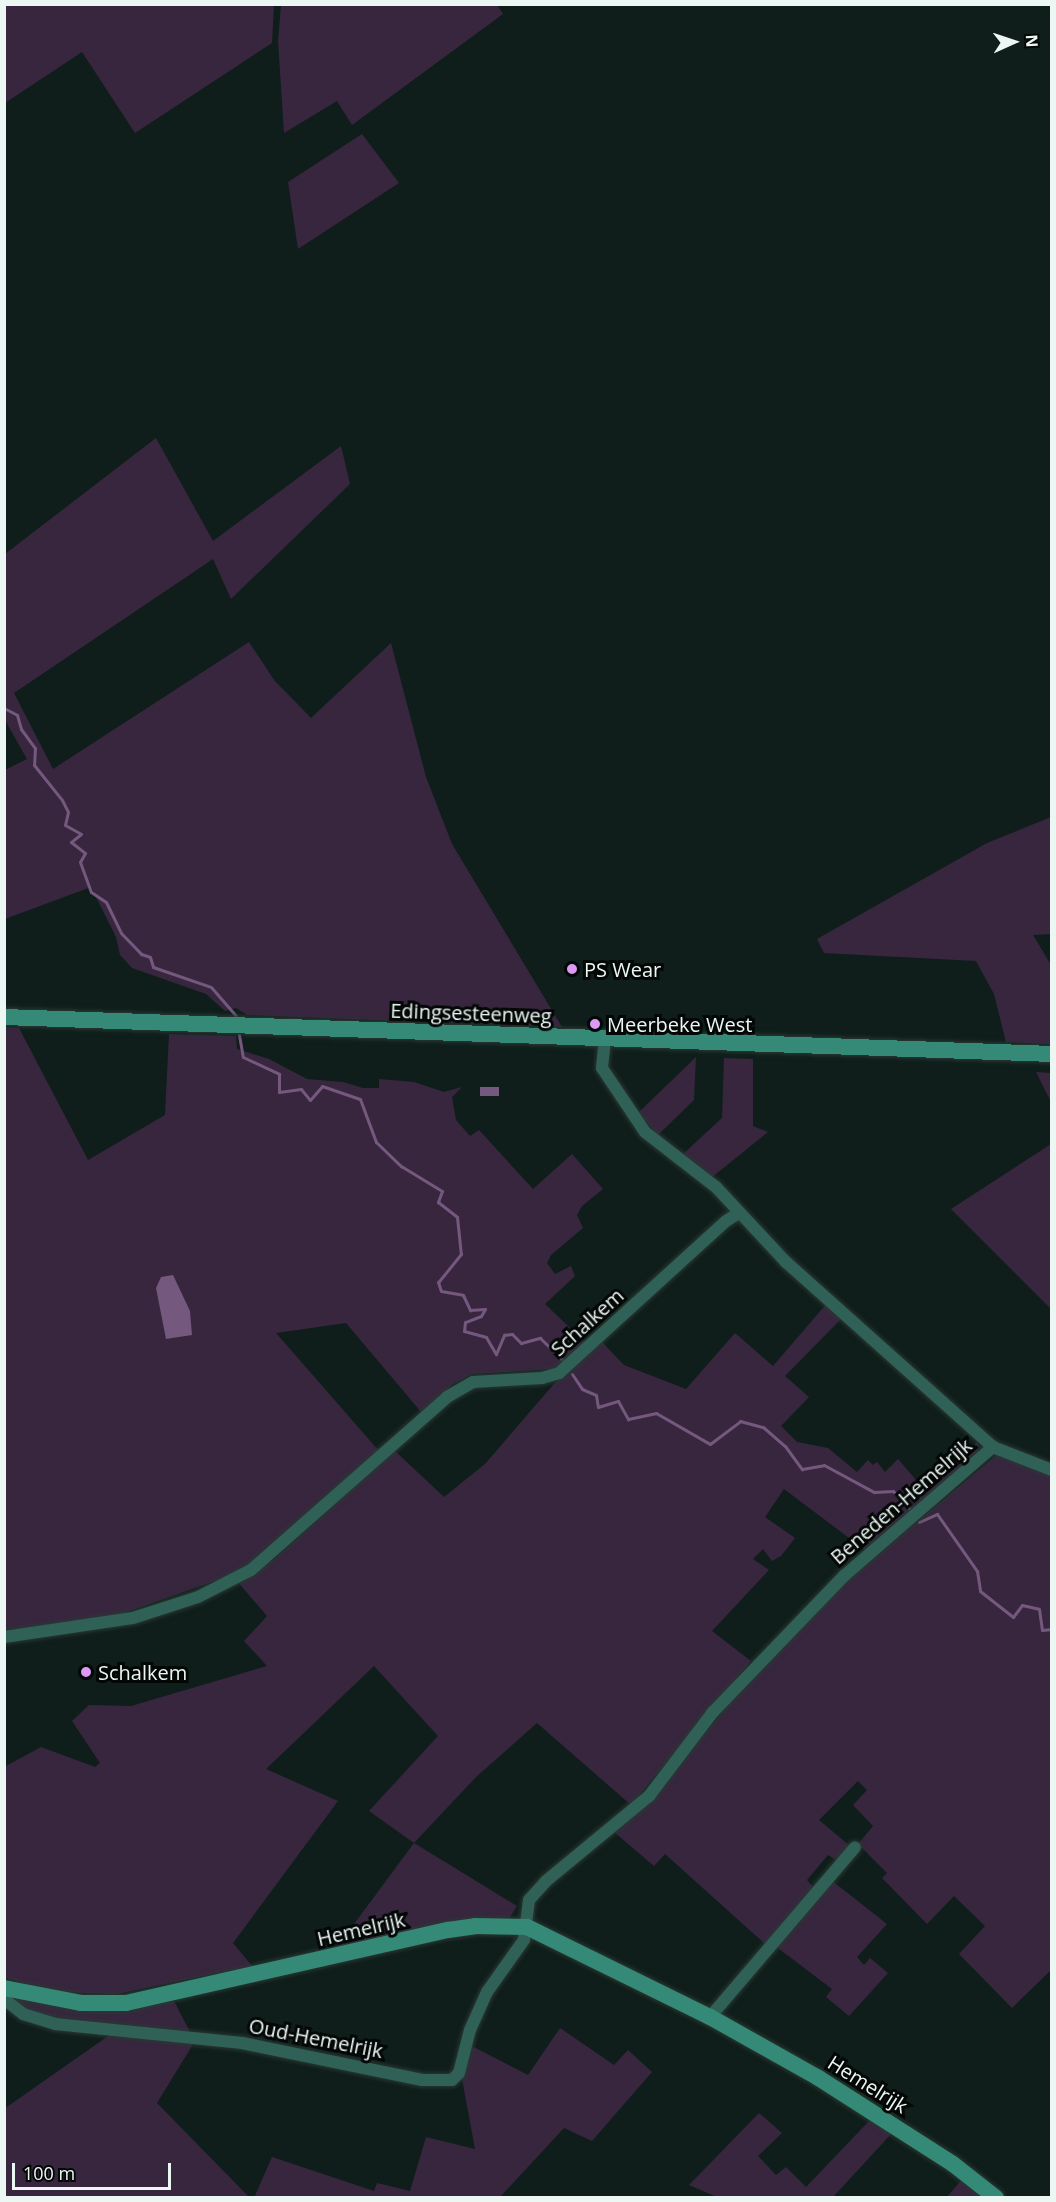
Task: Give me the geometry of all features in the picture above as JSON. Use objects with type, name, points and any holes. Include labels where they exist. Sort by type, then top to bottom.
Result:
[{"type":"main road","name":"Edingsesteenweg","points":[[4,1017],[937,1052],[1052,1053]]},
{"type":"main road","name":"Edingsesteenweg","points":[[937,1052],[1052,1065]]},
{"type":"main road","name":"Hemelrijk","points":[[4,1988],[81,2003],[126,2003],[448,1930],[475,1926],[527,1927],[710,2017],[826,2083],[953,2164],[996,2198]]},
{"type":"street","name":"Beneden-Hemelrijk","points":[[527,1927],[524,1911],[528,1900],[546,1881],[649,1796],[713,1712],[845,1575],[993,1447],[786,1262],[716,1187],[645,1132],[602,1068],[604,1039]]},
{"type":"street","name":"Schalkem","points":[[4,1637],[133,1618],[198,1597],[252,1570],[447,1397],[473,1382],[542,1378],[559,1373],[726,1221],[739,1213]]},
{"type":"street","points":[[993,1447],[1052,1470]]},
{"type":"street","points":[[710,2017],[855,1847]]},
{"type":"street","name":"Oud-Hemelrijk","points":[[4,1999],[23,2014],[55,2024],[242,2043],[445,2082],[459,2073],[480,2006],[524,1940],[527,1927]]},
{"type":"shaded area","points":[[4,5],[274,5],[272,43],[135,133],[82,52],[5,103]]},
{"type":"shaded area","points":[[281,5],[497,5],[503,14],[352,125],[337,101],[284,133],[278,41]]},
{"type":"shaded area","points":[[362,134],[399,183],[298,249],[288,182]]},
{"type":"shaded area","points":[[156,438],[213,541],[341,446],[350,484],[231,599],[213,559],[14,693],[53,769],[249,642],[274,680],[311,718],[391,643],[426,777],[452,844],[562,1027],[247,1015],[236,1008],[225,1011],[206,994],[132,968],[120,955],[116,937],[91,887],[5,919],[5,770],[27,759],[5,720],[5,554]]},
{"type":"shaded area","points":[[1051,817],[1051,934],[1033,935],[1051,965],[1051,1044],[1006,1042],[994,994],[976,961],[824,953],[817,939],[987,843]]},
{"type":"shaded area","points":[[5,1027],[19,1028],[88,1160],[165,1115],[169,1034],[236,1036],[237,1049],[269,1059],[307,1079],[343,1082],[363,1088],[379,1088],[379,1079],[414,1082],[444,1092],[462,1087],[452,1097],[456,1120],[470,1136],[479,1130],[533,1189],[572,1154],[603,1189],[582,1206],[577,1215],[583,1228],[551,1255],[547,1263],[555,1274],[571,1266],[575,1276],[545,1304],[587,1344],[552,1369],[472,1374],[453,1384],[422,1413],[346,1323],[276,1333],[379,1451],[248,1565],[229,1576],[112,1617],[5,1630]]},
{"type":"shaded area","points":[[696,1057],[694,1100],[658,1135],[638,1113]]},
{"type":"shaded area","points":[[724,1058],[753,1059],[753,1126],[768,1132],[711,1178],[682,1155],[722,1118]]},
{"type":"shaded area","points":[[1036,1072],[1051,1073],[1051,1102]]},
{"type":"shaded area","points":[[480,1087],[499,1087],[499,1096],[480,1096]]},
{"type":"shaded area","points":[[1051,1144],[1051,1309],[951,1209]]},
{"type":"shaded area","points":[[173,1275],[190,1311],[192,1335],[166,1339],[156,1288],[161,1277]]},
{"type":"shaded area","points":[[828,1302],[842,1318],[785,1376],[809,1397],[781,1426],[797,1442],[828,1448],[857,1472],[868,1460],[873,1465],[877,1462],[885,1472],[898,1459],[923,1488],[940,1472],[943,1476],[978,1441],[979,1455],[865,1550],[784,1489],[765,1517],[795,1538],[781,1556],[772,1561],[763,1549],[753,1559],[769,1570],[712,1631],[751,1661],[631,1805],[537,1723],[476,1777],[414,1843],[369,1811],[438,1736],[374,1666],[266,1769],[338,1801],[233,1943],[252,1966],[116,1994],[54,1992],[5,1978],[4,1767],[41,1747],[95,1767],[100,1763],[72,1721],[89,1705],[131,1706],[267,1666],[244,1641],[267,1616],[237,1581],[273,1560],[395,1451],[444,1497],[485,1464],[559,1378],[602,1342],[624,1365],[686,1389],[735,1333],[773,1366]]},
{"type":"shaded area","points":[[998,1454],[1051,1476],[1051,1970],[1012,2008],[959,1954],[985,1926],[954,1896],[927,1924],[882,1878],[887,1873],[858,1844],[873,1826],[853,1805],[867,1790],[858,1781],[819,1820],[850,1846],[836,1860],[828,1855],[807,1880],[814,1888],[765,1944],[665,1854],[654,1866],[614,1832],[668,1780],[741,1688],[845,1582]]},
{"type":"shaded area","points":[[414,1843],[517,1906],[509,1919],[473,1918],[337,1947]]},
{"type":"shaded area","points":[[831,1880],[887,1924],[857,1957],[864,1965],[870,1958],[888,1973],[849,2016],[826,1997],[832,1989],[774,1945]]},
{"type":"shaded area","points":[[12,1998],[129,2009],[174,2001],[190,2032],[46,2017],[18,2006]]},
{"type":"shaded area","points":[[560,2028],[614,2065],[628,2050],[652,2072],[592,2141],[564,2128],[500,2197],[254,2198],[272,2157],[374,2191],[377,2183],[410,2191],[426,2137],[475,2149],[462,2079],[472,2046],[528,2075]]},
{"type":"shaded area","points":[[111,2034],[195,2041],[157,2103],[249,2197],[5,2197],[4,2109]]},
{"type":"shaded area","points":[[759,2113],[782,2133],[758,2156],[776,2175],[786,2167],[806,2187],[871,2119],[893,2132],[833,2197],[717,2197],[689,2185]]},
{"type":"shaded area","points":[[965,2176],[982,2193],[977,2197],[946,2198]]},
{"type":"waterway","points":[[4,708],[17,715],[21,729],[35,748],[34,765],[62,800],[68,812],[65,825],[81,834],[71,842],[85,853],[80,862],[91,892],[106,902],[121,933],[141,954],[150,957],[153,967],[211,987],[236,1016]]},
{"type":"waterway","points":[[239,1035],[243,1057],[279,1074],[279,1092],[301,1089],[310,1100],[322,1086],[360,1099],[376,1142],[401,1166],[442,1191],[438,1202],[457,1217],[461,1254],[438,1282],[441,1291],[463,1295],[470,1310],[485,1309],[481,1316],[465,1322],[464,1331],[486,1337],[496,1354],[504,1335],[512,1334],[521,1343],[540,1338],[562,1359]]},
{"type":"waterway","points":[[572,1374],[582,1389],[596,1395],[598,1407],[618,1401],[628,1419],[656,1413],[710,1444],[740,1421],[763,1427],[785,1446],[802,1469],[824,1465],[874,1492],[893,1491],[909,1508]]},
{"type":"waterway","points":[[919,1522],[937,1514],[977,1571],[980,1591],[1013,1617],[1022,1605],[1039,1609],[1042,1630],[1052,1629]]},
{"type":"place","name":"PS Wear","points":[[572,969]]},
{"type":"place","name":"Meerbeke West","points":[[595,1024]]},
{"type":"place","name":"Schalkem","points":[[86,1672]]}]
